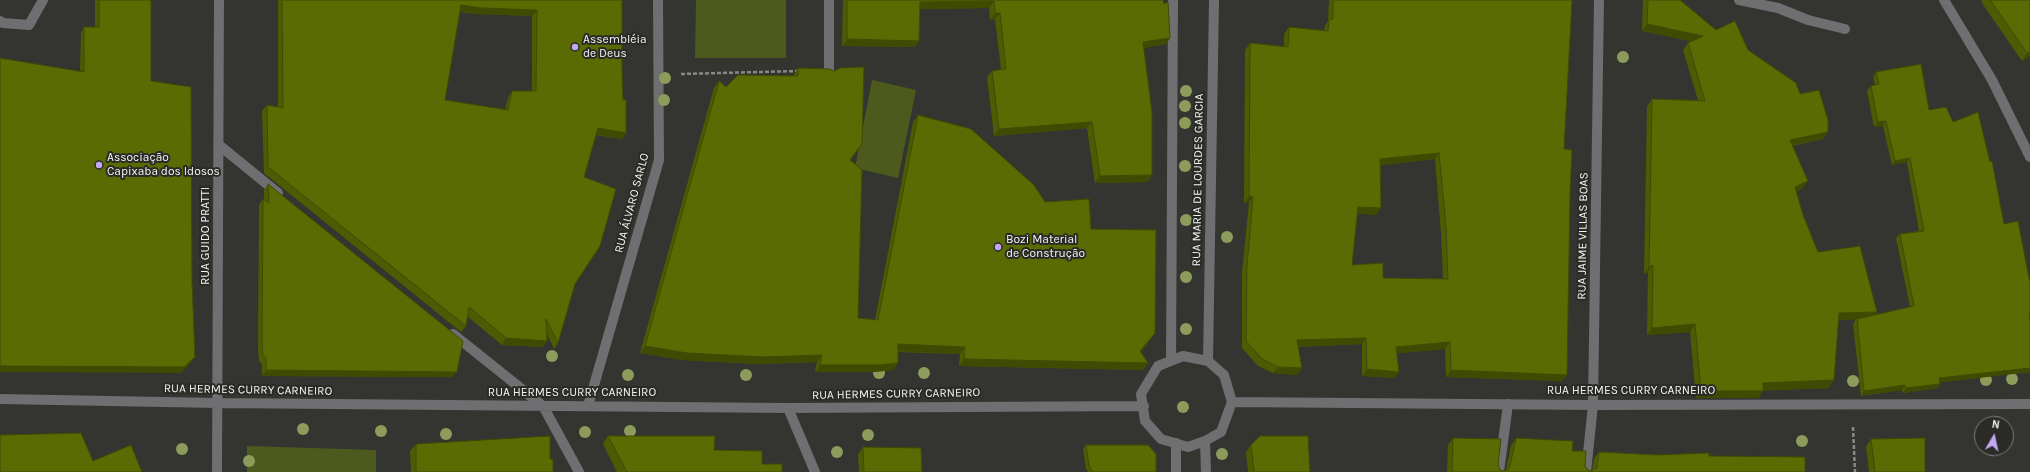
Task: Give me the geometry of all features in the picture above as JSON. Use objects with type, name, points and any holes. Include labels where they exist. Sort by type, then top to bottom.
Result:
[{"type":"street","points":[[0,21],[3,23],[30,25],[43,0]]},
{"type":"street","name":"RUA GUIDO PRATTI","points":[[217,472],[219,0]]},
{"type":"street","name":"RUA ÁLVARO SARLO","points":[[588,406],[659,160],[658,0]]},
{"type":"street","points":[[829,0],[829,72]]},
{"type":"street","name":"RUA MARIA DE LOURDES GARCIA","points":[[1171,361],[1173,0]]},
{"type":"street","name":"RUA MARIA DE LOURDES GARCIA","points":[[1208,361],[1214,0]]},
{"type":"street","name":"RUA JAIME VILLAS BOAS","points":[[1586,472],[1593,405],[1599,0]]},
{"type":"street","points":[[1739,0],[1778,8],[1808,20],[1845,29]]},
{"type":"street","points":[[1944,0],[1992,80],[2030,157]]},
{"type":"street","points":[[219,145],[288,200]]},
{"type":"street","points":[[443,326],[543,406],[579,472]]},
{"type":"street","points":[[1183,356],[1208,361],[1224,375],[1232,402],[1221,432],[1205,441],[1188,447],[1161,439],[1145,421],[1144,406],[1141,394],[1158,366],[1183,356]]},
{"type":"street","name":"RUA HERMES CURRY CARNEIRO","points":[[0,398],[218,403],[788,408],[1144,406]]},
{"type":"street","name":"RUA HERMES CURRY CARNEIRO","points":[[1232,402],[1593,405],[2030,404]]},
{"type":"street","points":[[1499,472],[1508,404]]},
{"type":"street","points":[[788,408],[815,472]]},
{"type":"street","points":[[1205,441],[1206,472]]},
{"type":"street","points":[[1176,443],[1176,472]]},
{"type":"path","points":[[659,74],[787,71],[829,72]]},
{"type":"path","points":[[787,71],[787,78]]},
{"type":"path","points":[[1852,404],[1855,472]]},
{"type":"green space","points":[[696,0],[786,0],[786,58],[695,58]]},
{"type":"green space","points":[[872,80],[916,90],[898,178],[855,168]]},
{"type":"green space","points":[[247,446],[376,450],[376,472],[247,472]]},
{"type":"building","points":[[99,0],[151,0],[151,81],[191,87],[192,281],[195,357],[184,367],[0,366],[0,58],[84,72],[84,27],[99,27]]},
{"type":"building","points":[[282,0],[622,0],[622,72],[623,100],[626,100],[626,133],[598,128],[584,177],[616,189],[600,246],[575,284],[558,343],[546,319],[547,341],[506,338],[469,307],[466,326],[268,167],[267,105],[283,108]],"holes":[[[461,5],[481,8],[537,10],[536,91],[512,91],[508,110],[445,100]]]},
{"type":"building","points":[[847,0],[1163,0],[1164,4],[1168,2],[1170,38],[1143,42],[1152,112],[1152,175],[1100,176],[1092,122],[999,129],[992,71],[1006,69],[1000,13],[995,13],[994,1],[920,2],[919,41],[847,39]]},
{"type":"building","points":[[1333,0],[1572,0],[1564,149],[1572,150],[1567,375],[1451,370],[1450,342],[1396,347],[1399,372],[1367,369],[1366,338],[1297,340],[1302,368],[1278,367],[1262,359],[1246,341],[1247,266],[1253,197],[1249,196],[1250,43],[1288,47],[1289,27],[1328,31],[1329,19],[1333,19]],"holes":[[[1439,153],[1446,226],[1448,279],[1383,278],[1383,263],[1352,265],[1358,207],[1381,208],[1380,159]]]},
{"type":"building","points":[[1648,0],[1680,0],[1716,30],[1735,21],[1748,50],[1796,83],[1800,94],[1819,90],[1828,120],[1828,132],[1790,140],[1808,181],[1795,187],[1803,215],[1818,252],[1860,246],[1877,312],[1839,313],[1834,380],[1763,383],[1763,391],[1701,391],[1695,324],[1652,328],[1653,265],[1649,267],[1652,99],[1705,101],[1688,43],[1703,36],[1647,24]]},
{"type":"building","points":[[1990,0],[2030,0],[2030,52],[2027,53]]},
{"type":"building","points":[[1921,64],[1929,110],[1946,107],[1953,122],[1978,112],[1990,162],[1992,161],[2004,224],[2018,221],[2030,283],[2030,368],[1939,378],[1940,384],[1906,388],[1905,385],[1864,391],[1857,319],[1914,306],[1900,234],[1924,231],[1910,158],[1895,161],[1886,121],[1878,122],[1871,86],[1879,84],[1876,72]]},
{"type":"building","points":[[864,67],[862,144],[850,160],[862,170],[858,318],[878,320],[918,115],[971,129],[1034,185],[1045,202],[1089,199],[1091,229],[1156,230],[1155,333],[1140,351],[1148,363],[964,359],[965,347],[898,344],[898,363],[879,365],[820,365],[822,355],[764,357],[687,353],[645,346],[719,81],[726,87],[738,75],[798,76],[798,68],[829,69],[834,71],[840,68]]},
{"type":"building","points":[[268,184],[463,341],[457,372],[266,370],[266,358],[263,355],[262,345],[263,199],[269,203]]},
{"type":"building","points":[[81,433],[93,461],[131,445],[142,472],[0,472],[0,435]]},
{"type":"building","points":[[550,436],[550,459],[553,459],[553,472],[416,472],[416,444]]},
{"type":"building","points":[[608,436],[715,436],[714,450],[762,451],[762,464],[782,464],[782,472],[627,472]]},
{"type":"building","points":[[1260,436],[1308,436],[1310,472],[1254,472],[1251,445]]},
{"type":"building","points":[[1453,438],[1501,439],[1498,464],[1500,470],[1504,471],[1509,469],[1516,438],[1573,441],[1572,451],[1586,451],[1585,467],[1590,471],[1597,468],[1599,452],[1657,455],[1709,453],[1709,456],[1805,457],[1805,472],[1452,472]]},
{"type":"building","points":[[1925,438],[1925,472],[1875,472],[1871,439]]},
{"type":"building","points":[[1086,445],[1148,445],[1156,454],[1156,472],[1093,472],[1089,466]]},
{"type":"building","points":[[863,447],[921,448],[922,472],[864,472]]},
{"type":"place","name":"Assembléia de Deus","points":[[575,47]]},
{"type":"place","name":"Associação Capixaba dos Idosos","points":[[99,165]]},
{"type":"place","name":"Bozi Material de Construção","points":[[998,247]]}]
